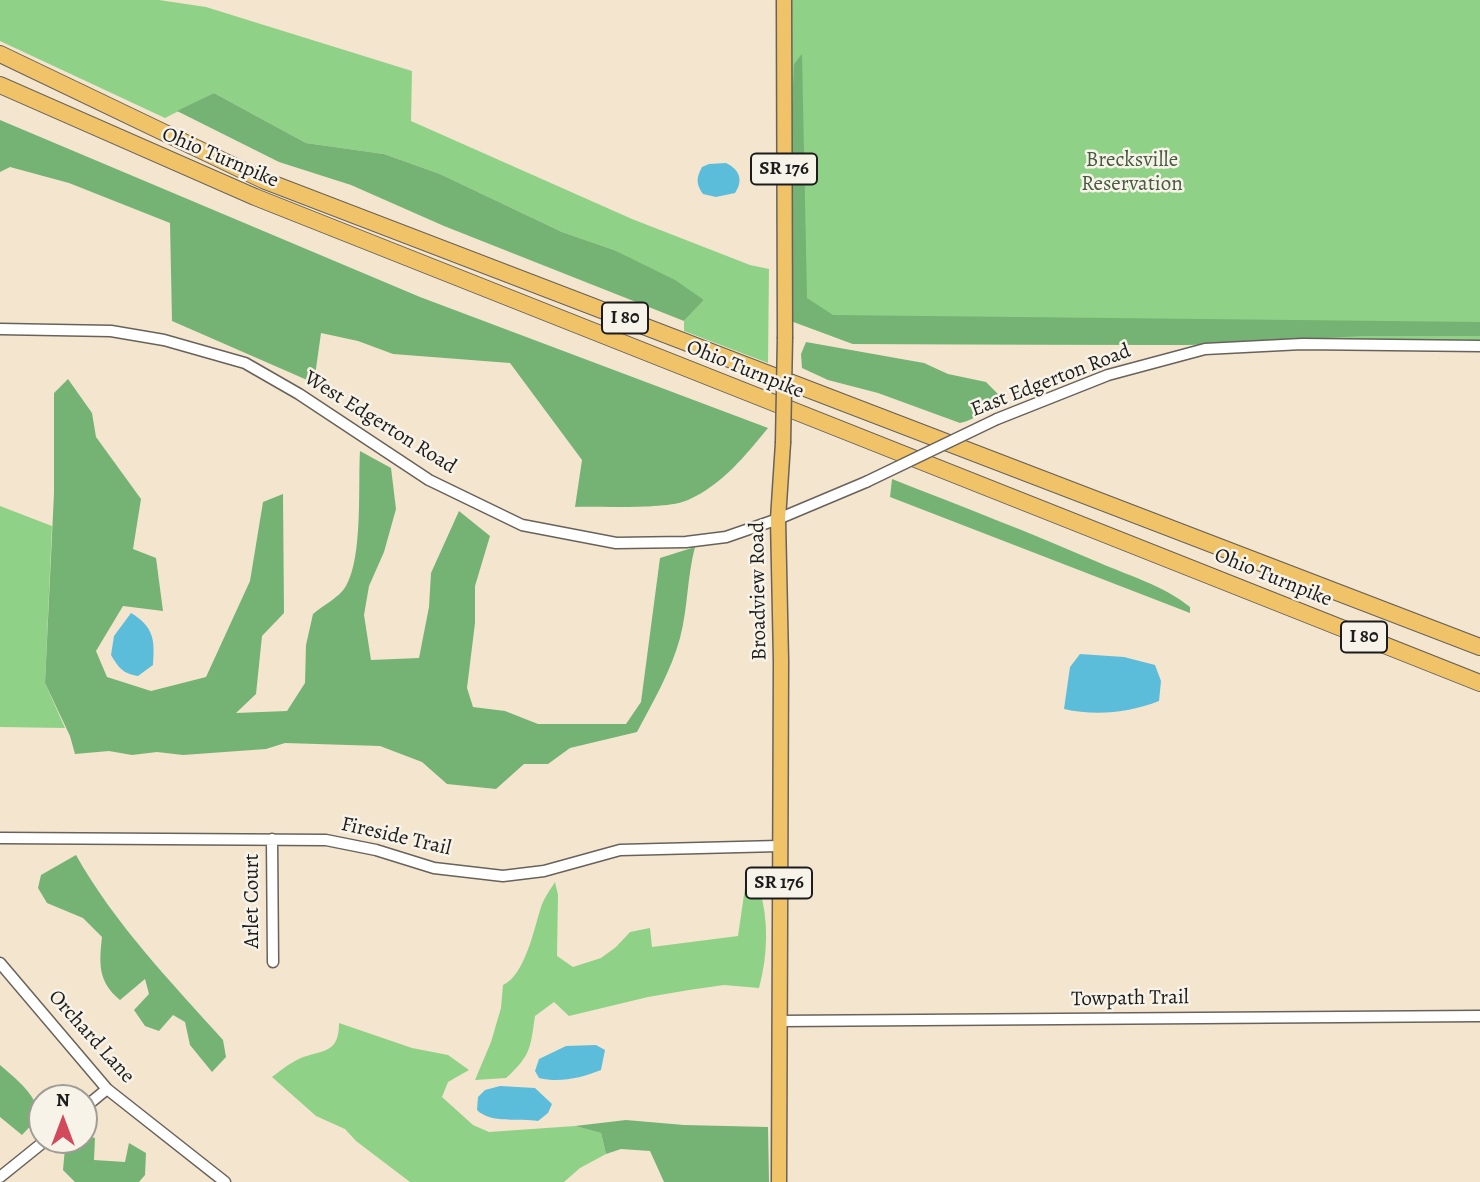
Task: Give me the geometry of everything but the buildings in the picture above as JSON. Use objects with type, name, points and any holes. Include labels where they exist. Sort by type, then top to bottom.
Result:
[{"type":"highway","name":"Ohio Turnpike","points":[[0,54],[263,180],[1480,647]]},
{"type":"highway","name":"Ohio Turnpike","points":[[0,85],[255,197],[1480,683]]},
{"type":"main road","name":"Broadview Road","points":[[779,1182],[781,661],[778,519],[785,337],[784,0]]},
{"type":"street","name":"West Edgerton Road","points":[[0,329],[111,331],[164,340],[244,363],[299,394],[429,480],[522,525],[616,543],[685,542],[726,537],[778,519]]},
{"type":"street","name":"East Edgerton Road","points":[[778,519],[866,482],[997,419],[1108,375],[1205,349],[1302,344],[1480,346]]},
{"type":"street","name":"Fireside Trail","points":[[0,838],[326,840],[376,850],[434,869],[503,876],[544,871],[620,850],[779,846]]},
{"type":"street","name":"Arlet Court","points":[[272,839],[273,962]]},
{"type":"street","name":"Orchard Lane","points":[[0,964],[107,1089],[225,1182]]},
{"type":"street","name":"Towpath Trail","points":[[780,1021],[1480,1016]]},
{"type":"street","points":[[98,1096],[107,1089]]},
{"type":"street","points":[[0,1177],[29,1154]]},
{"type":"green space","points":[[0,0],[159,0],[206,7],[412,71],[411,121],[632,219],[750,265],[769,269],[768,363],[684,331],[684,321],[704,300],[614,250],[562,232],[440,174],[384,154],[306,143],[214,93],[165,118],[0,41]]},
{"type":"green space","name":"Brecksville Reservation","points":[[785,0],[1480,0],[1480,346],[853,344],[783,318]]},
{"type":"green space","points":[[802,54],[807,298],[833,315],[1480,322],[1480,336],[1363,336],[1184,345],[853,344],[791,321],[790,151],[794,64]]},
{"type":"green space","points":[[214,93],[306,143],[384,154],[440,174],[562,232],[614,250],[675,280],[704,300],[684,321],[444,226],[351,185],[279,162],[177,111]]},
{"type":"green space","points":[[0,120],[420,297],[768,428],[722,478],[688,500],[650,506],[575,507],[582,460],[510,363],[393,354],[358,341],[321,333],[314,383],[172,321],[170,223],[69,183],[10,167],[0,172]]},
{"type":"green space","points":[[806,342],[924,363],[948,374],[986,382],[998,394],[982,412],[960,423],[878,393],[828,380],[802,368],[801,354]]},
{"type":"green space","points":[[68,379],[92,413],[96,437],[141,499],[133,549],[156,558],[163,611],[123,606],[96,651],[107,677],[151,691],[206,677],[250,581],[263,502],[283,494],[284,613],[262,636],[256,694],[236,713],[287,711],[305,683],[306,645],[313,614],[343,590],[351,573],[359,520],[360,451],[391,468],[396,509],[384,552],[369,586],[364,615],[371,660],[419,658],[429,607],[431,573],[459,511],[490,536],[475,586],[475,623],[467,688],[473,707],[505,711],[538,724],[626,724],[641,702],[660,558],[695,547],[683,627],[676,650],[637,732],[570,748],[548,764],[524,764],[496,789],[447,784],[422,762],[380,746],[285,743],[266,749],[183,755],[157,752],[132,755],[109,751],[75,754],[70,736],[45,683],[54,493],[54,393]]},
{"type":"green space","points":[[892,479],[1146,582],[1190,607],[1190,613],[890,497]]},
{"type":"green space","points":[[0,506],[52,526],[45,683],[65,728],[0,727]]},
{"type":"green space","points":[[76,855],[125,928],[223,1040],[226,1057],[212,1072],[190,1045],[185,1022],[173,1015],[159,1031],[145,1026],[134,1010],[149,994],[145,979],[120,1000],[107,986],[102,972],[102,937],[83,918],[47,903],[38,888],[41,875]]},
{"type":"green space","points":[[746,881],[759,887],[766,925],[766,950],[759,988],[724,985],[689,990],[569,1016],[554,1002],[535,1016],[528,1051],[506,1078],[475,1080],[491,1042],[501,1008],[503,985],[511,980],[523,962],[542,904],[555,882],[558,895],[557,956],[573,967],[601,958],[630,932],[650,928],[652,947],[738,936]]},
{"type":"green space","points":[[339,1023],[412,1048],[448,1055],[469,1070],[448,1082],[442,1097],[473,1125],[489,1132],[575,1126],[601,1133],[606,1154],[580,1168],[564,1182],[410,1182],[356,1141],[345,1129],[316,1116],[272,1077],[295,1061],[331,1047],[338,1034]]},
{"type":"green space","points":[[0,1065],[28,1093],[28,1129],[22,1135],[0,1117]]},
{"type":"green space","points":[[626,1120],[684,1125],[768,1127],[769,1182],[664,1182],[650,1151],[621,1149],[606,1154],[601,1133],[575,1126]]},
{"type":"green space","points":[[129,1143],[146,1153],[145,1175],[139,1182],[75,1182],[63,1170],[64,1154],[94,1154],[94,1160],[125,1162]]},
{"type":"water","points":[[726,163],[739,175],[735,193],[716,197],[703,194],[698,181],[702,167]]},
{"type":"water","points":[[131,613],[149,629],[154,648],[153,665],[138,676],[128,674],[111,655],[114,636]]},
{"type":"water","points":[[1080,654],[1124,657],[1155,665],[1161,681],[1159,701],[1112,712],[1064,709],[1070,667]]},
{"type":"water","points":[[596,1045],[605,1050],[601,1070],[563,1080],[539,1078],[535,1071],[539,1059],[566,1046]]},
{"type":"water","points":[[500,1086],[535,1088],[552,1104],[548,1113],[538,1121],[498,1119],[477,1110],[478,1097],[485,1090]]}]
